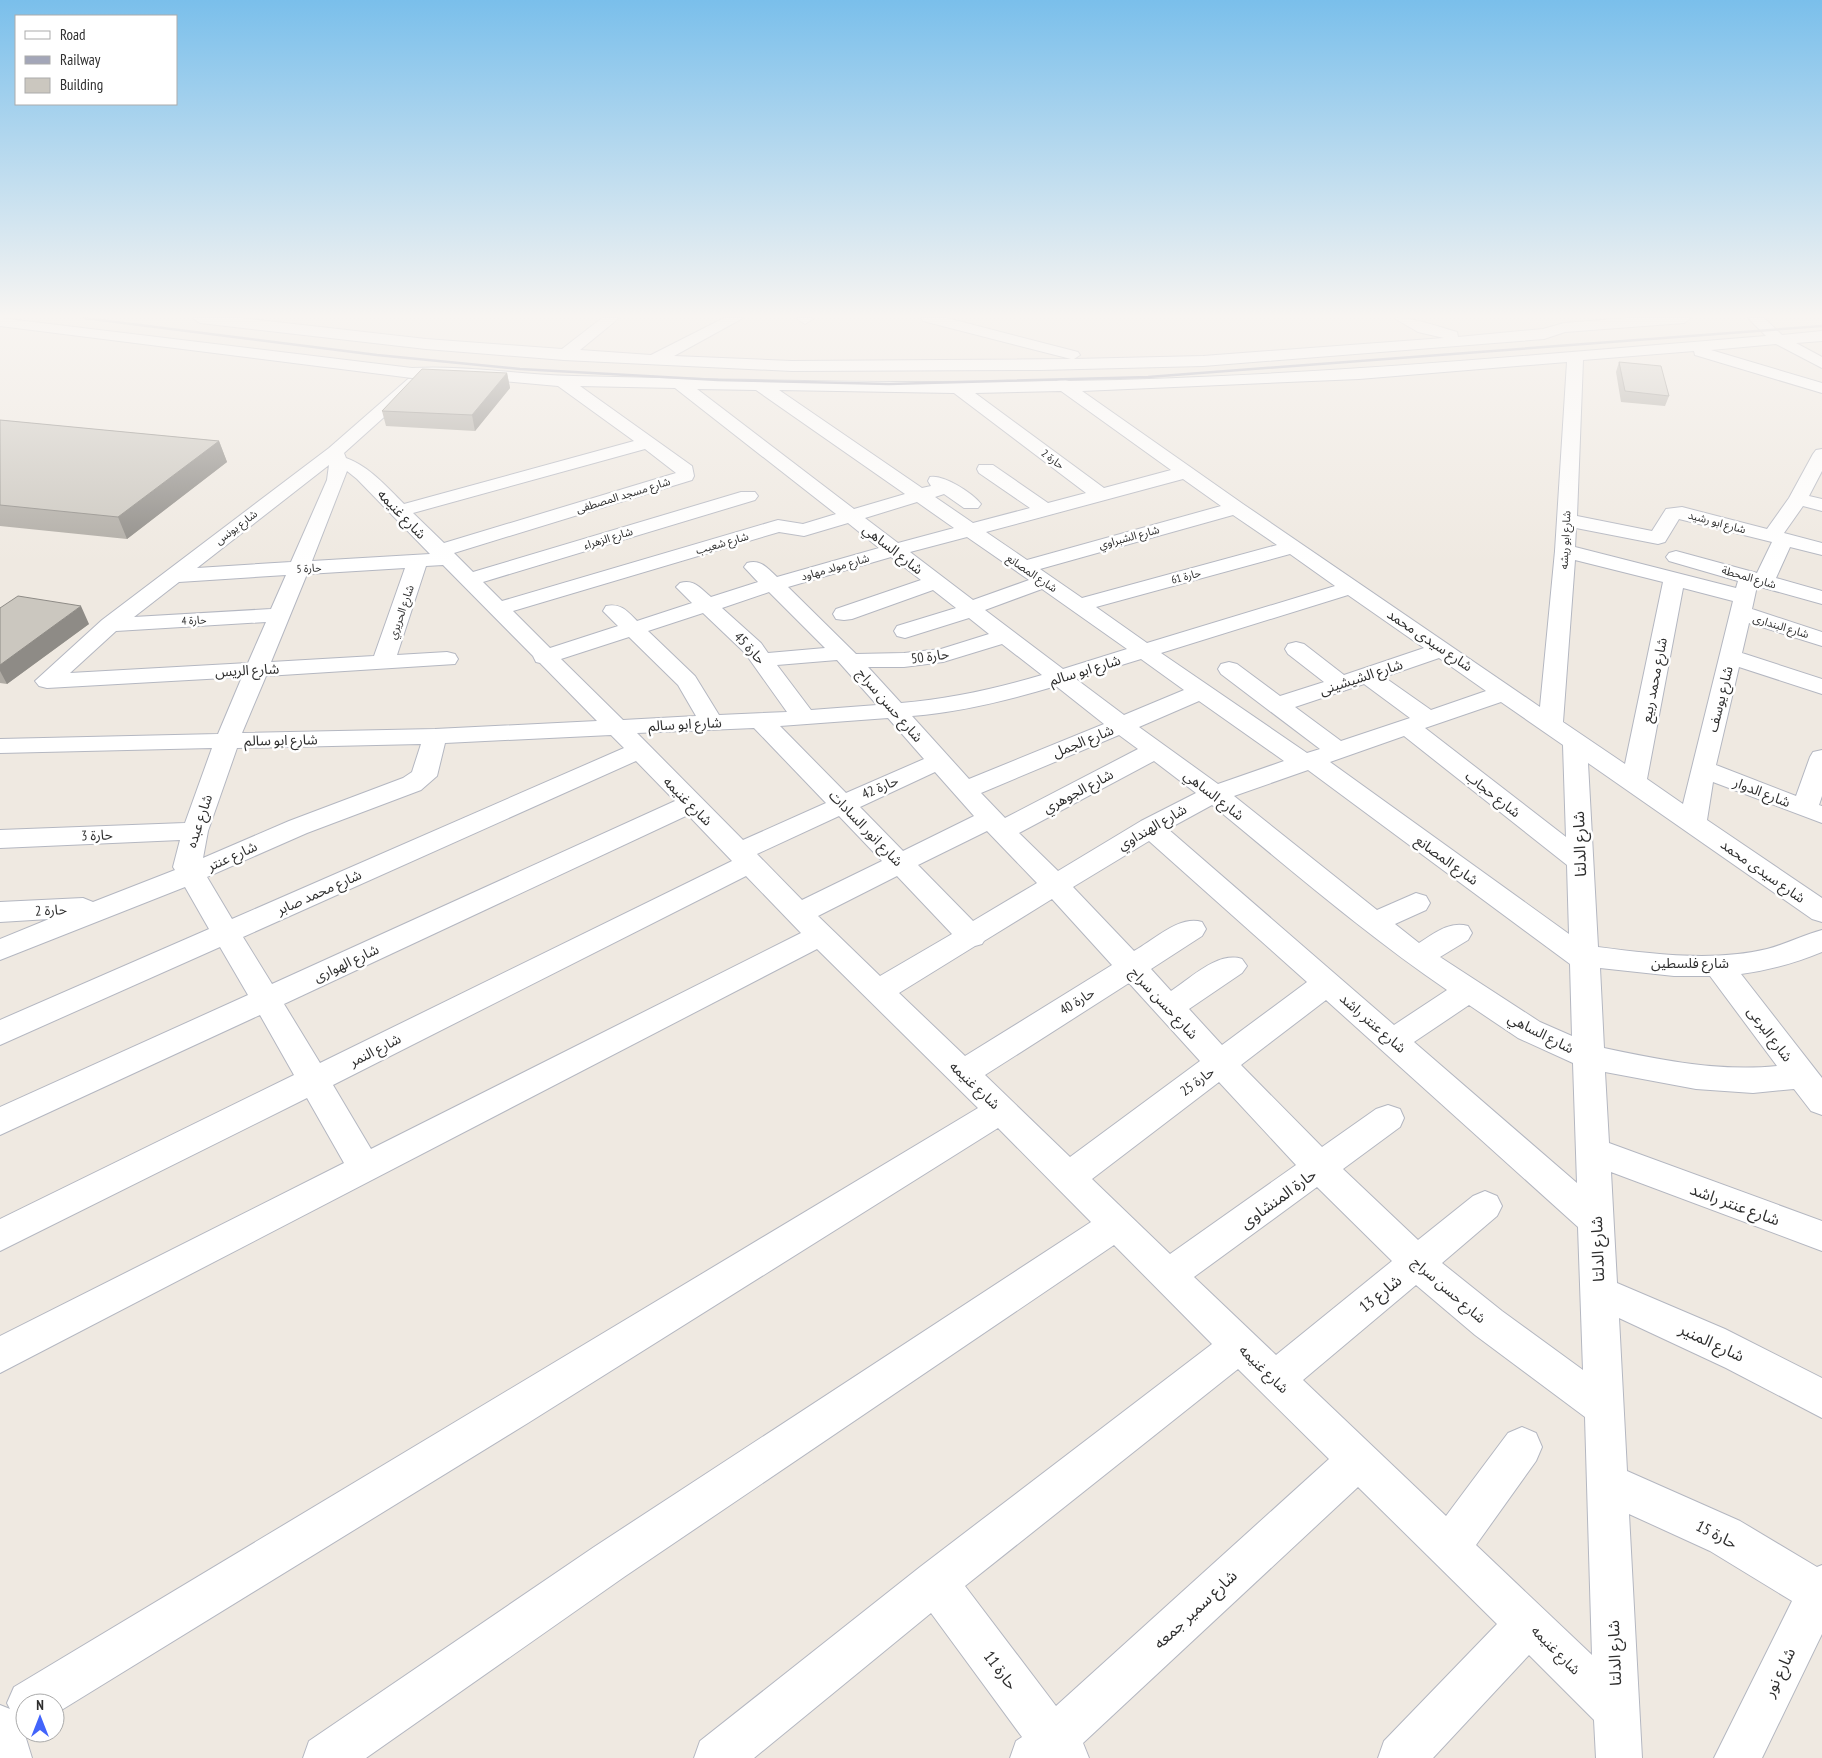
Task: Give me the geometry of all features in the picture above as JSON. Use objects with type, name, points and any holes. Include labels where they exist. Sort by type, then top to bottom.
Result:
[{"type":"street","name":"شارع يونس","points":[[47,681],[110,624],[171,576],[336,456],[396,400]]},
{"type":"street","name":"شارع مسجد المصطفى","points":[[442,563],[685,476],[686,470],[588,400]]},
{"type":"street","name":"شارع الساهي","points":[[701,400],[1121,725],[1215,794],[1417,956],[1529,1030],[1589,1057],[1696,1077],[1753,1081],[1802,1076]]},
{"type":"street","name":"شارع المصانع","points":[[782,400],[1045,581],[1201,692],[1306,762],[1584,957]]},
{"type":"street","name":"حارة 2","points":[[974,400],[1100,494]]},
{"type":"street","name":"شارع سيدى محمد","points":[[1086,400],[1236,508],[1563,731],[1822,912]]},
{"type":"street","name":"شارع ابو ريشه","points":[[1563,731],[1565,551],[1573,400]]},
{"type":"street","points":[[399,511],[647,443]]},
{"type":"street","name":"شارع غنيمه","points":[[336,456],[359,470],[399,511],[442,563],[497,609],[962,1074],[1616,1709]]},
{"type":"street","name":"شارع عبده","points":[[336,456],[336,480],[226,741],[186,861],[190,874],[364,1168]]},
{"type":"street","name":"شارع يوسف","points":[[1693,822],[1703,769],[1730,657],[1750,592],[1798,499],[1816,479],[1821,459]]},
{"type":"street","points":[[986,469],[1044,509]]},
{"type":"street","name":"شارع مولد مهاود","points":[[544,657],[774,584],[968,529],[1186,472]]},
{"type":"street","name":"شارع شعيب","points":[[497,609],[778,526],[789,526],[800,531],[920,496],[942,484],[971,504]]},
{"type":"street","name":"شارع الزهراء","points":[[442,563],[748,496]]},
{"type":"street","points":[[1798,499],[1822,505]]},
{"type":"street","name":"شارع الشبراوي","points":[[1023,567],[1236,508]]},
{"type":"street","name":"شارع ابو رشيد","points":[[1567,520],[1658,538],[1670,516],[1674,513],[1682,513],[1822,549]]},
{"type":"street","name":"حارة 61","points":[[1079,605],[1294,547]]},
{"type":"street","name":"شارع المحطة","points":[[1565,551],[1675,568],[1750,592],[1822,598]]},
{"type":"street","name":"حارة 5","points":[[171,576],[299,568],[442,563]]},
{"type":"street","name":"شارع الحريري","points":[[384,662],[442,563]]},
{"type":"street","name":"شارع حسن سراج","points":[[754,567],[774,584],[847,657],[996,825],[1056,885],[1130,968],[1319,1168],[1417,1262],[1501,1334],[1604,1408]]},
{"type":"street","name":"شارع محمد ربيع","points":[[1634,781],[1675,568]]},
{"type":"street","points":[[905,632],[1045,581]]},
{"type":"street","points":[[844,614],[937,582]]},
{"type":"street","name":"حارة 45","points":[[687,588],[762,660],[804,718]]},
{"type":"street","name":"شارع ابو سالم","points":[[0,746],[435,736],[804,718],[895,711],[975,702],[1060,678],[1353,588]]},
{"type":"street","name":"شارع البندارى","points":[[1750,592],[1822,639]]},
{"type":"street","points":[[614,611],[687,681],[711,722]]},
{"type":"street","name":"حارة 4","points":[[110,624],[279,616]]},
{"type":"street","name":"حارة 50","points":[[762,660],[847,657],[904,660],[943,655],[1006,636]]},
{"type":"street","points":[[1296,649],[1341,684]]},
{"type":"street","name":"شارع الشيشينى","points":[[1277,705],[1444,649]]},
{"type":"street","points":[[1730,657],[1822,687]]},
{"type":"street","name":"شارع الريس","points":[[47,681],[446,659]]},
{"type":"street","points":[[1229,669],[1337,750]]},
{"type":"street","name":"شارع حجاب","points":[[1366,675],[1417,722],[1580,862]]},
{"type":"street","name":"شارع الجمل","points":[[965,790],[1201,692]]},
{"type":"street","name":"شارع الهنداوي","points":[[878,991],[972,937],[1150,828],[1215,794],[1506,692]]},
{"type":"street","name":"شارع انور السادات","points":[[760,720],[972,937]]},
{"type":"street","name":"شارع الدلتا","points":[[1563,731],[1580,862],[1619,1758]]},
{"type":"street","name":"شارع عنتر","points":[[0,950],[102,907],[190,874],[300,814],[420,780],[427,767],[435,736]]},
{"type":"street","name":"شارع الجوهري","points":[[0,1355],[364,1168],[810,924],[900,863],[996,825],[1155,750]]},
{"type":"street","name":"شارع محمد صابر","points":[[0,1033],[638,751]]},
{"type":"street","points":[[1814,812],[1822,757]]},
{"type":"street","name":"حارة 42","points":[[744,857],[842,804],[939,761]]},
{"type":"street","name":"شارع الدوار","points":[[1703,769],[1814,812]]},
{"type":"street","name":"شارع الهوارى","points":[[0,1122],[691,804]]},
{"type":"street","name":"شارع عنتر راشد","points":[[1150,828],[1596,1220]]},
{"type":"street","name":"حارة 3","points":[[0,839],[195,831]]},
{"type":"street","name":"شارع النمر","points":[[0,1236],[314,1081],[744,857]]},
{"type":"street","points":[[1373,922],[1416,903]]},
{"type":"street","name":"حارة 2","points":[[0,912],[102,907]]},
{"type":"street","name":"حارة 40","points":[[962,1074],[1192,929]]},
{"type":"street","points":[[1417,956],[1458,933]]},
{"type":"street","name":"شارع فلسطين","points":[[1584,957],[1646,964],[1718,965],[1761,960],[1808,948],[1822,940]]},
{"type":"street","name":"شارع البرعى","points":[[1718,965],[1822,1102]]},
{"type":"street","points":[[1168,1008],[1232,966]]},
{"type":"street","name":"حارة 25","points":[[1068,1178],[1327,983]]},
{"type":"street","points":[[1393,1041],[1468,991]]},
{"type":"street","points":[[47,1693],[514,1410],[1001,1110]]},
{"type":"street","name":"حارة المنشاوى","points":[[1168,1276],[1388,1118]]},
{"type":"street","name":"شارع عنتر راشد","points":[[1592,1151],[1822,1236]]},
{"type":"street","name":"شارع 13","points":[[1275,1379],[1485,1206]]},
{"type":"street","points":[[326,1758],[609,1562],[1116,1225]]},
{"type":"street","name":"شارع المنير","points":[[1598,1292],[1699,1335],[1780,1375],[1822,1399]]},
{"type":"street","points":[[717,1758],[936,1582],[1240,1345]]},
{"type":"street","points":[[1449,1548],[1522,1447]]},
{"type":"street","name":"شارع سمير جمعه","points":[[1051,1752],[1358,1460]]},
{"type":"street","name":"حارة 15","points":[[1607,1483],[1725,1536],[1821,1591]]},
{"type":"street","name":"حارة 11","points":[[936,1582],[1051,1752]]},
{"type":"street","name":"شارع نور","points":[[1737,1758],[1821,1591]]},
{"type":"street","points":[[1401,1758],[1529,1623]]},
{"type":"street","points":[[0,1721],[15,1712]]},
{"type":"street","points":[[0,1728],[9,1758]]},
{"type":"building","points":[[392,400],[484,400],[472,415],[382,411]]},
{"type":"building","points":[[0,420],[219,441],[118,517],[0,505]]},
{"type":"building","points":[[18,596],[81,606],[0,665],[0,608]]}]
